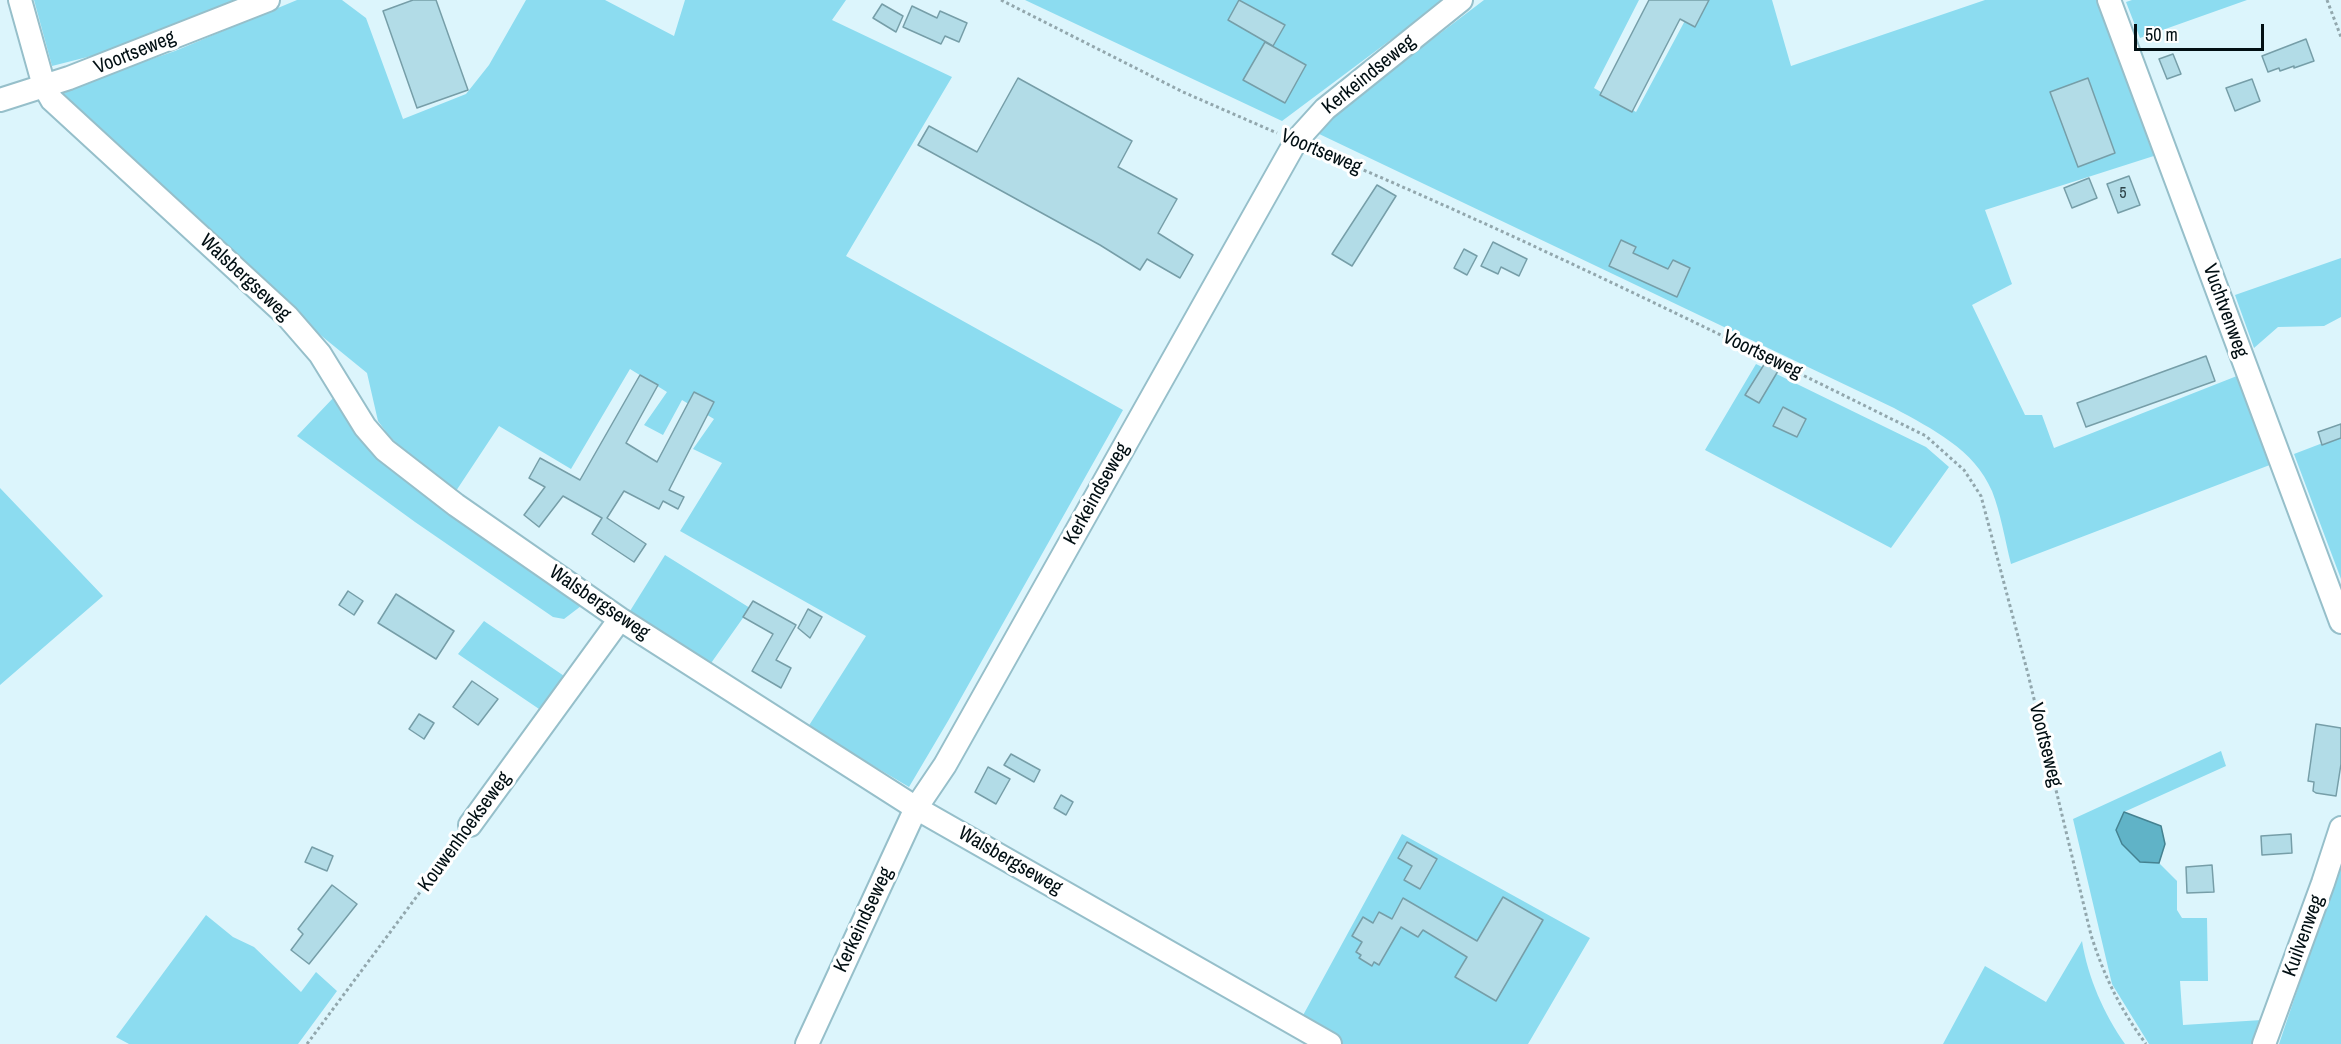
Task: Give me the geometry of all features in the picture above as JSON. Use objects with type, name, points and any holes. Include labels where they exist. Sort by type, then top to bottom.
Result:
[{"type":"street","name":"Walsbergseweg","points":[[20,0],[44,86],[52,100],[287,316],[320,354],[365,426],[385,450],[456,505],[620,619],[916,808],[1330,1044]]},
{"type":"street","name":"Voortseweg","points":[[0,100],[69,78],[268,0]]},
{"type":"street","name":"Kerkeindseweg","points":[[807,1044],[916,808],[945,765],[1296,141],[1325,109],[1461,0]]},
{"type":"street","name":"Vuchtvenweg","points":[[2109,0],[2341,622]]},
{"type":"street","name":"Kouwenhoekseweg","points":[[470,825],[620,619]]},
{"type":"street","name":"Kuilvenweg","points":[[2264,1044],[2341,828]]},
{"type":"path","name":"Voortseweg","points":[[1001,0],[1183,92],[1408,188],[1528,243],[1894,420],[1926,436],[1964,470],[1981,496],[2028,674],[2091,935],[2100,963],[2129,1021],[2146,1044]]},
{"type":"path","points":[[2327,0],[2341,37]]},
{"type":"path","name":"Kouwenhoekseweg","points":[[308,1044],[470,825]]},
{"type":"shaded area","points":[[34,0],[246,0],[115,50],[52,66]]},
{"type":"shaded area","points":[[297,0],[342,0],[366,18],[403,119],[466,94],[489,65],[526,0],[605,0],[674,36],[685,0],[846,0],[832,20],[952,77],[846,256],[1123,410],[909,787],[808,727],[866,636],[680,531],[722,463],[693,449],[714,419],[682,400],[663,435],[644,425],[667,392],[630,369],[571,469],[499,426],[456,491],[389,436],[378,421],[367,373],[313,329],[61,95],[79,84],[175,51]]},
{"type":"shaded area","points":[[1025,0],[1444,0],[1282,121]]},
{"type":"shaded area","points":[[1484,0],[1639,0],[1594,88],[1636,112],[1696,0],[1772,0],[1791,66],[1985,0],[2102,0],[2160,154],[1985,210],[2012,284],[1972,305],[2025,415],[2042,415],[2054,448],[2242,374],[2275,463],[2011,564],[1998,509],[1984,476],[1963,452],[1937,432],[1894,408],[1315,132],[1318,126]]},
{"type":"shaded area","points":[[2132,0],[2247,0],[2140,38],[2126,2]]},
{"type":"shaded area","points":[[2341,258],[2341,317],[2324,326],[2278,327],[2254,348],[2235,295]]},
{"type":"shaded area","points":[[1756,364],[1926,447],[1949,467],[1891,548],[1705,450]]},
{"type":"shaded area","points":[[335,396],[445,510],[581,606],[564,619],[553,617],[415,522],[297,436]]},
{"type":"shaded area","points":[[2341,436],[2341,579],[2294,454]]},
{"type":"shaded area","points":[[0,488],[103,596],[0,685]]},
{"type":"shaded area","points":[[665,555],[750,608],[709,666],[630,611]]},
{"type":"shaded area","points":[[484,621],[567,678],[542,711],[458,654]]},
{"type":"shaded area","points":[[2221,751],[2226,766],[2124,812],[2116,830],[2140,862],[2159,863],[2177,881],[2177,910],[2182,918],[2207,918],[2208,981],[2180,981],[2183,1025],[2262,1020],[2254,1044],[2149,1044],[2112,984],[2073,819]]},
{"type":"shaded area","points":[[2124,812],[2161,826],[2165,844],[2159,863],[2140,862],[2122,844],[2116,830]]},
{"type":"shaded area","points":[[1402,834],[1590,938],[1528,1044],[1334,1044],[1301,1019]]},
{"type":"shaded area","points":[[2341,866],[2341,1044],[2279,1044],[2326,905]]},
{"type":"shaded area","points":[[206,915],[233,937],[254,947],[301,992],[316,972],[337,991],[298,1044],[129,1044],[116,1037]]},
{"type":"shaded area","points":[[2082,941],[2088,968],[2098,995],[2125,1044],[1943,1044],[1985,966],[2046,1002]]},
{"type":"building","points":[[413,0],[436,0],[468,90],[417,108],[383,11]]},
{"type":"building","points":[[1239,0],[1285,25],[1273,46],[1228,20]]},
{"type":"building","points":[[1649,0],[1709,0],[1695,27],[1680,19],[1632,112],[1600,95]]},
{"type":"building","points":[[882,4],[903,16],[896,32],[873,18]]},
{"type":"building","points":[[912,6],[937,18],[940,11],[967,23],[959,42],[945,36],[941,44],[903,27]]},
{"type":"building","points":[[2306,39],[2314,61],[2294,68],[2294,66],[2280,71],[2279,68],[2268,72],[2262,56]]},
{"type":"building","points":[[1265,42],[1306,65],[1285,103],[1243,80]]},
{"type":"building","points":[[2173,54],[2181,74],[2167,79],[2159,59]]},
{"type":"building","points":[[1018,78],[1132,141],[1118,167],[1177,199],[1158,233],[1193,255],[1180,278],[1147,259],[1140,270],[1100,245],[918,145],[929,126],[977,152]]},
{"type":"building","points":[[2088,78],[2115,153],[2078,167],[2050,92]]},
{"type":"building","points":[[2252,79],[2260,101],[2235,111],[2226,88]]},
{"type":"building","points":[[2129,176],[2140,205],[2118,213],[2107,184]]},
{"type":"building","points":[[2089,178],[2097,198],[2072,208],[2064,188]]},
{"type":"building","points":[[1377,185],[1396,196],[1352,266],[1332,254]]},
{"type":"building","points":[[1621,240],[1636,247],[1633,253],[1668,269],[1673,260],[1690,268],[1677,297],[1609,266]]},
{"type":"building","points":[[1493,242],[1527,259],[1519,276],[1501,267],[1498,274],[1481,266]]},
{"type":"building","points":[[1464,249],[1477,256],[1467,275],[1454,268]]},
{"type":"building","points":[[2206,356],[2215,381],[2086,427],[2077,403]]},
{"type":"building","points":[[1765,363],[1778,371],[1759,403],[1745,395]]},
{"type":"building","points":[[640,375],[658,385],[626,443],[657,462],[694,392],[714,402],[669,490],[684,497],[678,509],[663,501],[659,509],[624,491],[607,518],[646,544],[634,562],[592,534],[602,518],[563,496],[539,527],[524,515],[545,487],[529,478],[540,458],[580,480]]},
{"type":"building","points":[[1783,407],[1806,419],[1797,437],[1773,426]]},
{"type":"building","points":[[2341,424],[2341,438],[2322,445],[2318,432]]},
{"type":"building","points":[[348,591],[363,601],[354,615],[339,605]]},
{"type":"building","points":[[396,594],[454,631],[436,659],[378,623]]},
{"type":"building","points":[[753,601],[796,625],[776,660],[791,668],[781,688],[752,671],[773,634],[743,617]]},
{"type":"building","points":[[808,609],[822,617],[810,638],[798,628]]},
{"type":"building","points":[[472,681],[498,699],[478,725],[453,707]]},
{"type":"building","points":[[419,714],[434,723],[424,739],[409,729]]},
{"type":"building","points":[[2316,724],[2341,728],[2341,764],[2336,796],[2316,793],[2313,791],[2314,782],[2308,781]]},
{"type":"building","points":[[1011,754],[1040,770],[1034,782],[1004,765]]},
{"type":"building","points":[[988,767],[1010,779],[996,804],[975,792]]},
{"type":"building","points":[[1061,795],[1073,802],[1066,815],[1054,808]]},
{"type":"building","points":[[2291,834],[2292,853],[2262,855],[2261,836]]},
{"type":"building","points":[[1407,842],[1437,859],[1420,889],[1404,880],[1412,866],[1398,858]]},
{"type":"building","points":[[312,847],[333,856],[327,871],[305,862]]},
{"type":"building","points":[[2212,865],[2214,892],[2187,893],[2186,867]]},
{"type":"building","points":[[332,885],[357,904],[309,964],[291,950],[303,934],[298,929]]},
{"type":"building","points":[[1503,897],[1543,920],[1496,1001],[1455,977],[1467,957],[1423,930],[1418,937],[1401,927],[1379,965],[1374,962],[1372,966],[1359,958],[1361,955],[1356,952],[1362,942],[1352,936],[1363,917],[1373,923],[1379,912],[1392,919],[1403,898],[1477,941]]}]
